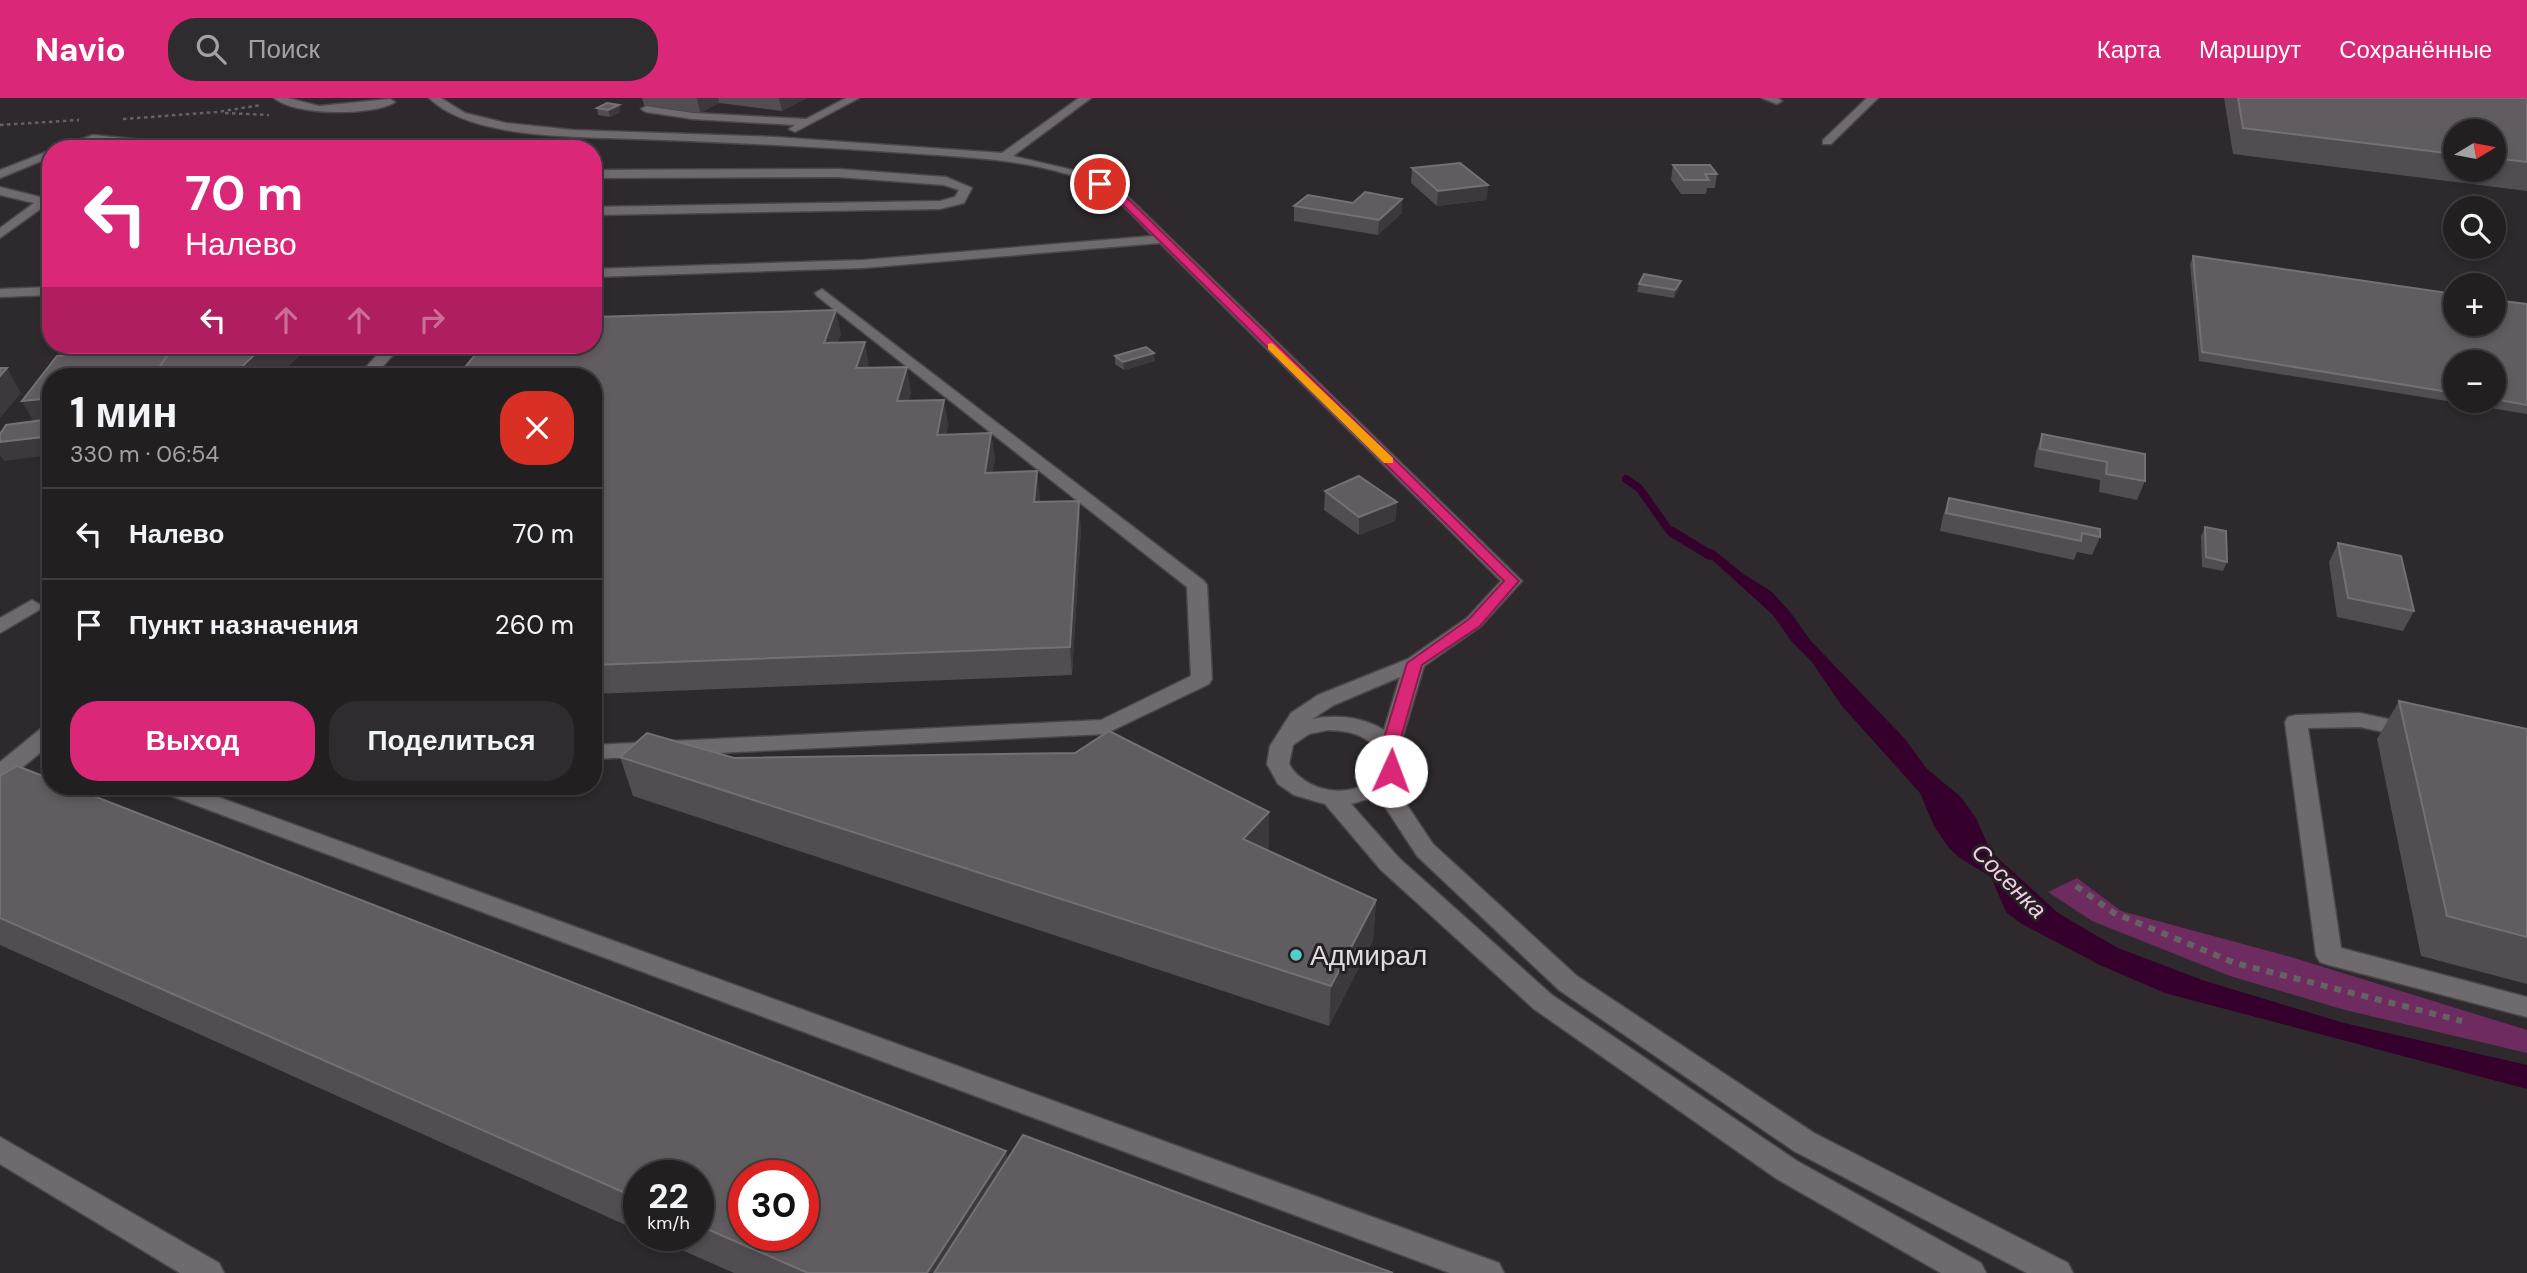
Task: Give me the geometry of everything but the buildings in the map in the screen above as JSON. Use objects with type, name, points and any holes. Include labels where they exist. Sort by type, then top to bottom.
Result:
[{"type":"street","points":[[434,98],[461,116],[506,126],[573,133],[775,140],[1004,157],[1086,177],[1115,191],[1512,581],[1474,622],[1415,663],[1326,700],[1299,718],[1278,755],[1284,777],[1299,789],[1332,798],[1365,794],[1382,784],[1393,763],[1389,748],[1415,663]]},
{"type":"street","points":[[775,140],[854,98]]},
{"type":"street","points":[[1004,157],[1086,98]]},
{"type":"street","points":[[1827,142],[1873,98]]},
{"type":"street","points":[[282,100],[298,108],[313,110],[390,102]]},
{"type":"street","points":[[646,109],[807,122]]},
{"type":"street","points":[[725,139],[752,116]]},
{"type":"street","points":[[87,140],[113,140]]},
{"type":"street","points":[[0,174],[42,157]]},
{"type":"street","points":[[602,174],[838,173],[946,181],[966,188],[960,200],[940,205],[602,211]]},
{"type":"street","points":[[0,191],[42,201]]},
{"type":"street","points":[[0,234],[42,205]]},
{"type":"street","points":[[602,273],[863,264],[1161,239]]},
{"type":"street","points":[[0,293],[42,291]]},
{"type":"street","points":[[602,752],[1105,727],[1202,679],[1197,585],[822,293]]},
{"type":"street","points":[[373,368],[386,354]]},
{"type":"street","points":[[0,627],[32,606]]},
{"type":"street","points":[[2437,737],[2360,720],[2296,722],[2329,955],[2527,1007]]},
{"type":"street","points":[[1284,742],[1307,727],[1339,723],[1370,731],[1389,748]]},
{"type":"street","points":[[0,774],[42,742]]},
{"type":"street","points":[[1382,784],[1425,850],[1568,983],[1804,1142],[2057,1273]]},
{"type":"street","points":[[190,795],[1488,1273]]},
{"type":"street","points":[[1332,798],[1390,864],[1543,1002],[1787,1170],[1970,1273]]},
{"type":"street","points":[[0,1149],[208,1273]]},
{"type":"path","points":[[120,119],[217,112],[282,100]]},
{"type":"path","points":[[0,125],[78,120]]},
{"type":"path","points":[[2076,886],[2113,913],[2235,963],[2473,1023]]},
{"type":"shaded area","points":[[2077,878],[2121,911],[2291,957],[2527,1030],[2527,1053],[2345,1010],[2230,976],[2092,921],[2048,892]]},
{"type":"water","points":[[1698,547],[1714,550],[1742,573],[1772,592],[1810,640],[1905,739],[1927,769],[1961,797],[1976,818],[1991,852],[2057,912],[2118,948],[2205,981],[2344,1023],[2527,1065],[2527,1089],[2165,993],[2100,965],[2022,924],[2006,912],[1991,877],[1949,848],[1934,826],[1920,793],[1842,706],[1812,662],[1792,642],[1773,615]]},
{"type":"waterway","name":"Сосенка","points":[[1626,479],[1639,488],[1669,530],[1675,533]]},
{"type":"waterway","name":"Сосенка","points":[[1672,532],[1710,555]]},
{"type":"slow traffic","points":[[1272,347],[1389,460]]},
{"type":"place","name":"Адмирал","points":[[1296,955]]},
{"type":"route","points":[[1100,184],[1115,191],[1512,581],[1474,622],[1415,663],[1389,748],[1393,763],[1391,771]]}]
